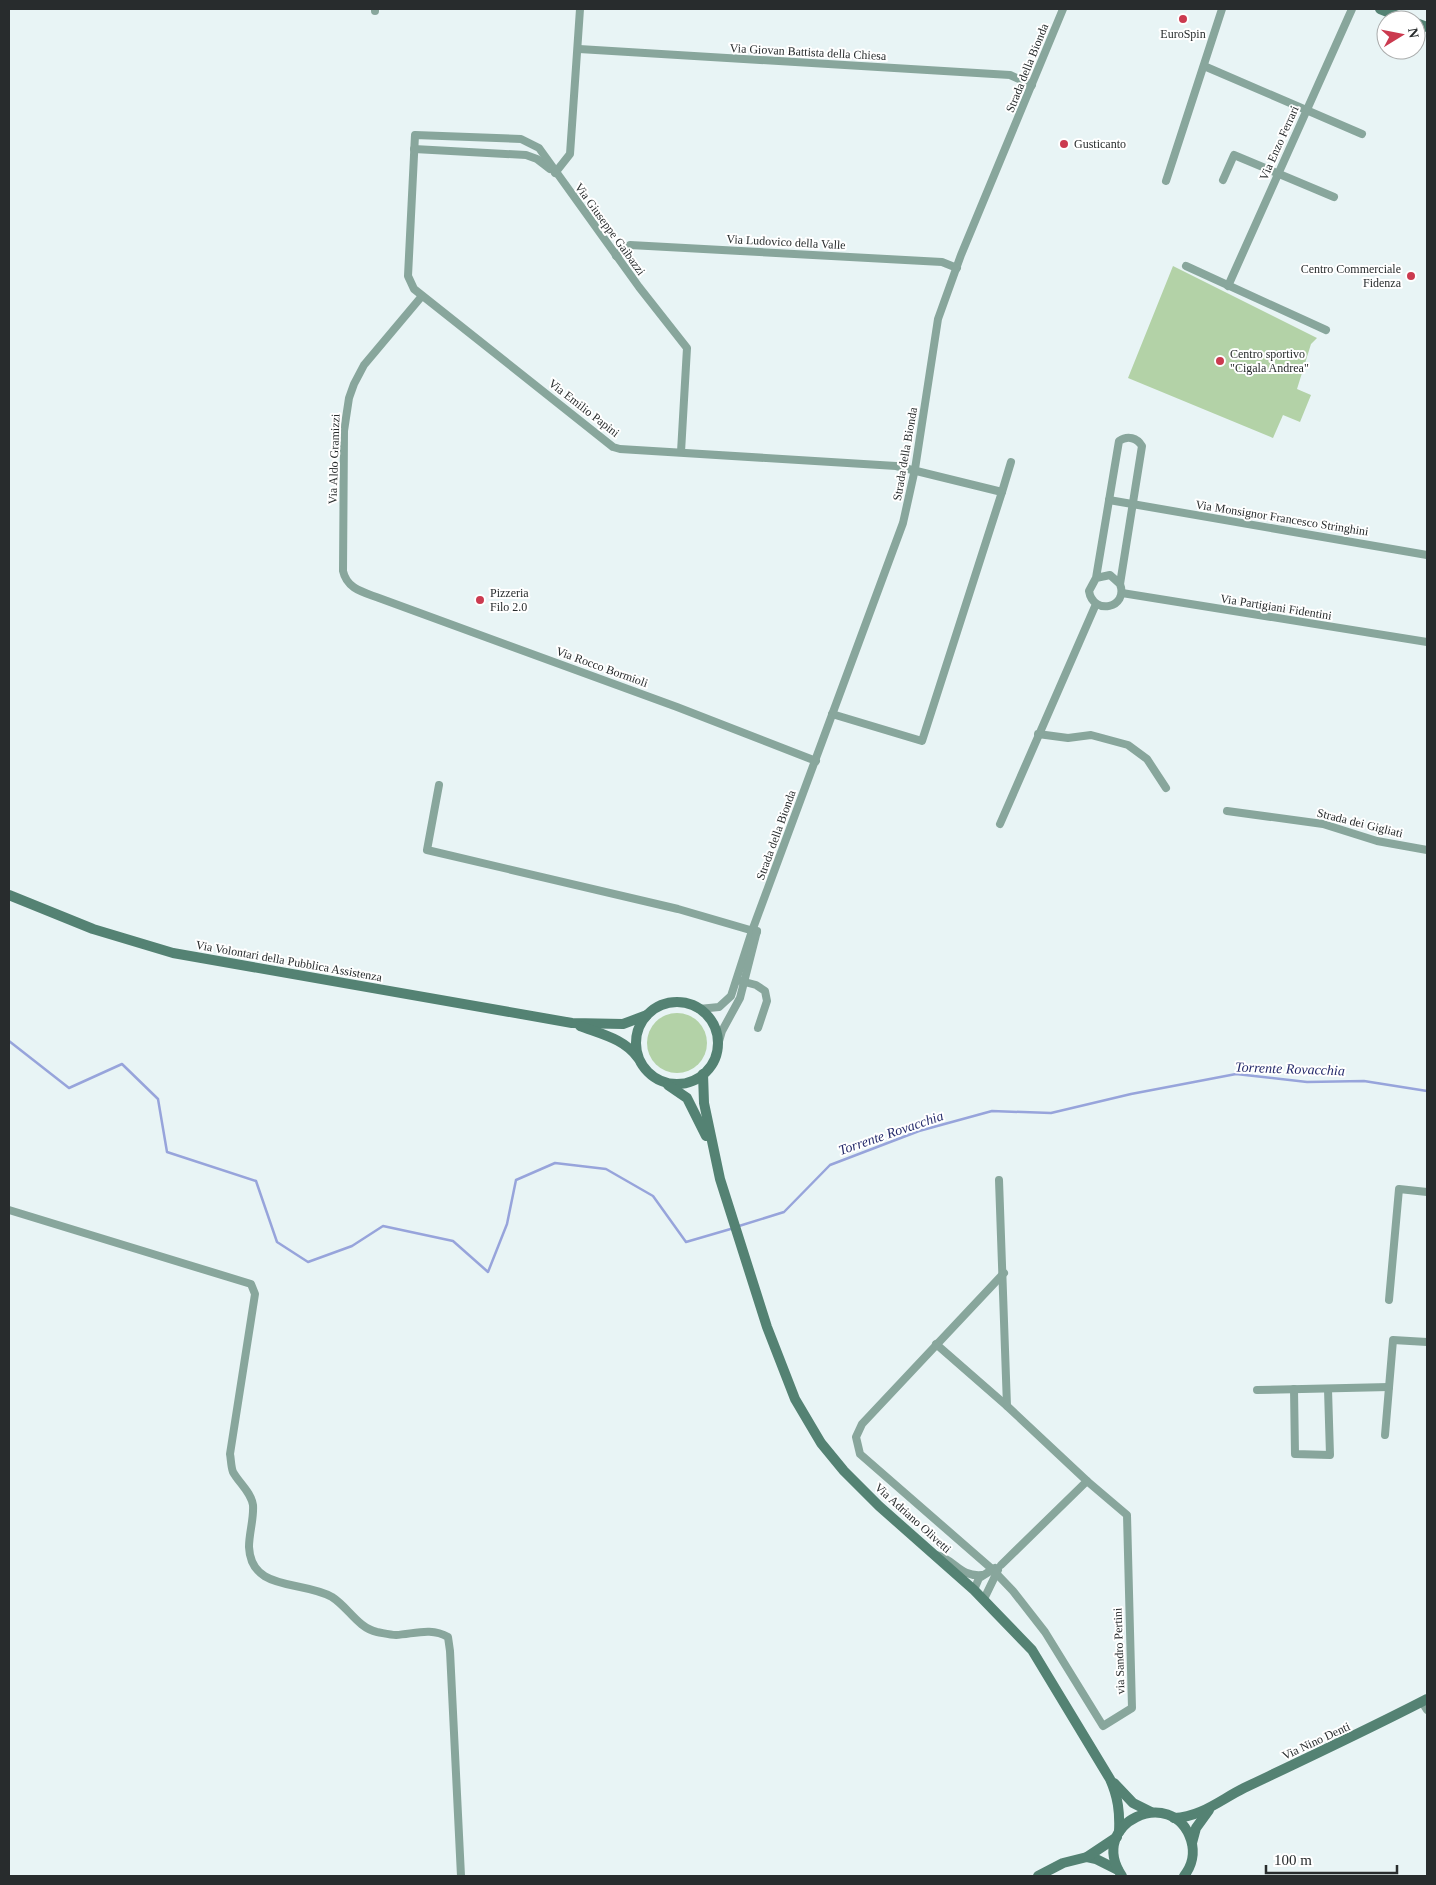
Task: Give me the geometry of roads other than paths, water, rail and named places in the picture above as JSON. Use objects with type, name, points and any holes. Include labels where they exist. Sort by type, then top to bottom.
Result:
[{"type":"street","points":[[414,149],[526,155],[537,159],[555,173],[570,154],[579,50],[580,9]]},
{"type":"street","name":"Strada della Bionda","points":[[699,1009],[709,1009],[724,1004],[740,981],[763,902],[904,523],[938,319],[956,268],[1063,9]]},
{"type":"street","points":[[1166,181],[1222,9]]},
{"type":"street","name":"Via Enzo Ferrari","points":[[1228,286],[1352,9]]},
{"type":"street","name":"Via Giovan Battista della Chiesa","points":[[579,50],[1010,76],[1032,85]]},
{"type":"street","points":[[1204,66],[1362,134]]},
{"type":"street","name":"Via Emilio Papini","points":[[555,173],[539,148],[521,139],[415,135],[408,276],[414,289],[422,296],[613,447],[914,469],[1002,492]]},
{"type":"street","points":[[1223,180],[1234,155],[1278,172],[1334,198]]},
{"type":"street","name":"Via Giuseppe Gaibazzi","points":[[555,173],[689,351],[681,452]]},
{"type":"street","name":"Via Ludovico della Valle","points":[[616,256],[630,245],[942,262],[956,268]]},
{"type":"street","points":[[1186,266],[1326,330]]},
{"type":"street","name":"Via Aldo Gramizzi","points":[[378,598],[354,589],[344,578],[346,414],[359,373],[422,296]]},
{"type":"street","points":[[1132,438],[1142,446],[1132,505],[1120,584],[1122,593],[1118,602],[1110,607],[1096,604],[1089,591],[1096,578],[1119,441],[1132,438]]},
{"type":"street","points":[[832,714],[922,741],[1012,462]]},
{"type":"street","name":"Via Monsignor Francesco Stringhini","points":[[1109,500],[1427,555]]},
{"type":"street","points":[[1096,578],[1110,575],[1120,584]]},
{"type":"street","name":"Via Partigiani Fidentini","points":[[1122,593],[1427,642]]},
{"type":"street","name":"Via Rocco Bormioli","points":[[378,598],[677,707],[816,761]]},
{"type":"street","points":[[1000,824],[1096,604]]},
{"type":"street","points":[[1038,734],[1068,738],[1091,735],[1128,745],[1147,759],[1166,788]]},
{"type":"street","points":[[439,785],[427,850],[678,909],[755,932]]},
{"type":"street","name":"Strada dei Gigliati","points":[[1227,811],[1323,824],[1377,841],[1427,850]]},
{"type":"street","name":"Via Volontari della Pubblica Assistenza","points":[[9,896],[93,930],[173,954],[572,1024],[618,1040],[634,1052],[640,1061]]},
{"type":"street","points":[[740,981],[762,988],[766,994],[767,1001],[758,1028]]},
{"type":"street","name":"Strada della Bionda","points":[[718,1045],[722,1031],[740,998],[740,981]]},
{"type":"street","points":[[664,1082],[684,1083],[703,1074],[713,1061],[718,1045],[713,1024],[699,1009],[689,1004],[672,1003],[656,1008],[647,1015],[636,1037],[636,1049],[640,1061],[652,1076],[687,1098],[711,1148]]},
{"type":"street","name":"Via Volontari della Pubblica Assistenza","points":[[572,1024],[623,1024],[647,1015]]},
{"type":"street","points":[[703,1074],[704,1103],[711,1148]]},
{"type":"street","name":"Via Adriano Olivetti","points":[[711,1148],[767,1328],[787,1382],[821,1443],[844,1471],[879,1506],[974,1590],[1032,1650],[1110,1778]]},
{"type":"street","points":[[999,1180],[1004,1272],[1007,1406]]},
{"type":"street","points":[[1389,1300],[1399,1189],[1427,1192]]},
{"type":"street","points":[[9,1210],[251,1284],[255,1294],[230,1454],[232,1471],[246,1489],[253,1504],[249,1546],[251,1563],[261,1576],[306,1587],[333,1598],[361,1623],[374,1631],[394,1635],[438,1631],[448,1636],[461,1876]]},
{"type":"street","name":"via Sandro Pertini","points":[[936,1344],[1127,1515],[1132,1708],[1103,1726],[1045,1632],[995,1571],[860,1454],[856,1437],[862,1424],[936,1344],[1004,1272]]},
{"type":"street","points":[[1385,1435],[1393,1340],[1427,1342]]},
{"type":"street","points":[[1257,1390],[1389,1387]]},
{"type":"street","points":[[1294,1389],[1295,1454],[1330,1455],[1328,1389]]},
{"type":"street","points":[[934,1554],[945,1557],[968,1576],[982,1576],[995,1571],[1087,1481]]},
{"type":"street","points":[[984,1600],[995,1571]]},
{"type":"street","points":[[974,1590],[982,1576]]},
{"type":"street","name":"Via Nino Denti","points":[[1174,1818],[1191,1817],[1425,1704]]},
{"type":"street","points":[[1110,1778],[1133,1803],[1151,1812],[1174,1818],[1186,1829],[1192,1844]]},
{"type":"street","points":[[1110,1778],[1117,1796],[1118,1834],[1114,1854],[1120,1873]]},
{"type":"street","name":"Via Nino Denti","points":[[1184,1876],[1192,1859],[1192,1844],[1196,1828],[1215,1804]]},
{"type":"street","points":[[1038,1876],[1063,1863],[1088,1857],[1118,1834],[1129,1820],[1151,1812]]},
{"type":"street","points":[[1088,1857],[1096,1859],[1120,1873]]},
{"type":"waterway","name":"Torrente Rovacchia","points":[[9,1041],[69,1088],[122,1064],[158,1099],[167,1152],[256,1181],[277,1242],[308,1262],[352,1246],[383,1226],[453,1241],[488,1272],[507,1224],[516,1180],[555,1163],[606,1169],[653,1196],[686,1242],[734,1228]]},
{"type":"waterway","name":"Torrente Rovacchia","points":[[739,1226],[784,1212],[830,1165],[919,1131],[992,1111],[1051,1113],[1131,1094],[1236,1074],[1307,1082],[1364,1081],[1427,1091]]},
{"type":"place","name":"EuroSpin","points":[[1183,19]]},
{"type":"place","name":"Gusticanto","points":[[1064,144]]},
{"type":"place","name":"Centro Commerciale Fidenza","points":[[1411,276]]},
{"type":"place","name":"Centro sportivo \"Cigala Andrea\"","points":[[1220,361]]},
{"type":"place","name":"Pizzeria Filo 2.0","points":[[480,600]]}]
